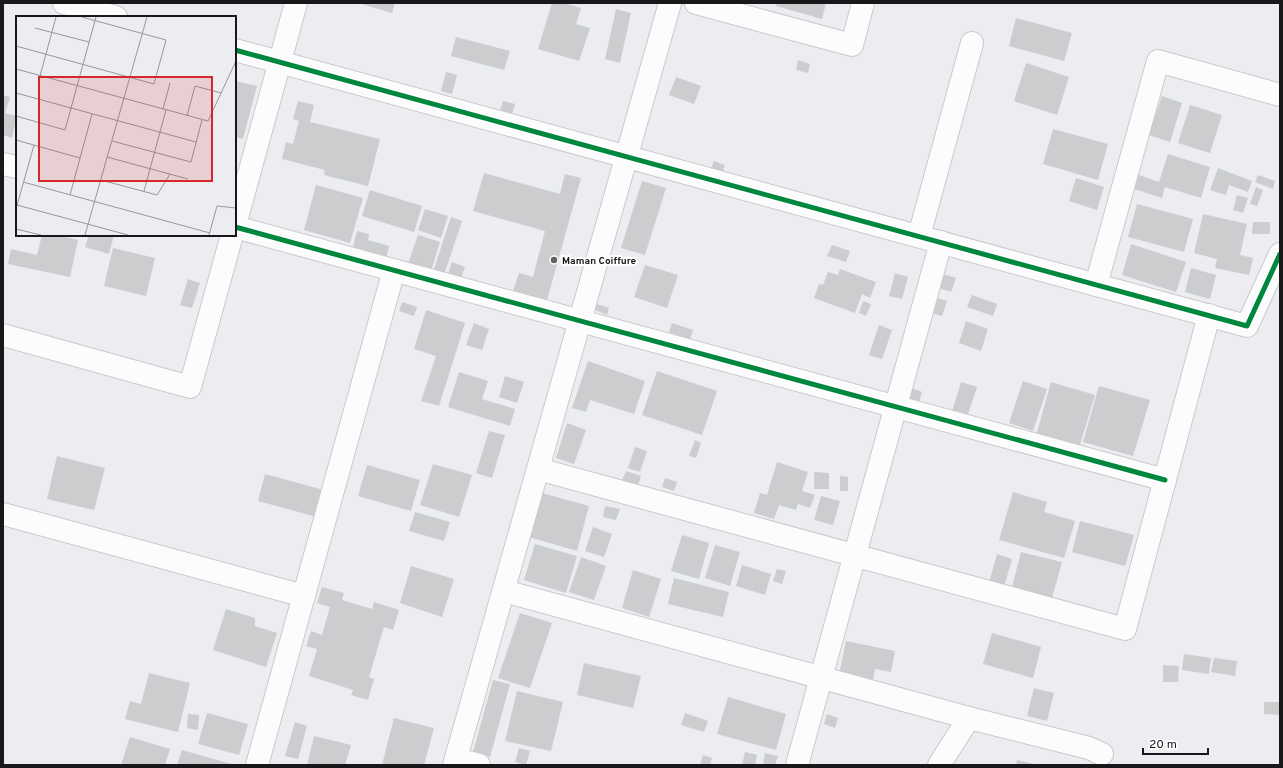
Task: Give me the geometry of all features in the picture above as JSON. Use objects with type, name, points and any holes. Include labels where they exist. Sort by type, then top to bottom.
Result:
[{"type":"street","points":[[64,3],[112,16]]},
{"type":"street","points":[[236,222],[296,3]]},
{"type":"street","points":[[479,765],[455,762],[670,3]]},
{"type":"street","points":[[696,3],[852,45],[863,3]]},
{"type":"street","points":[[918,236],[972,43]]},
{"type":"street","points":[[236,50],[1247,326],[1280,254]]},
{"type":"street","points":[[1096,284],[1158,62],[1280,95]]},
{"type":"street","points":[[3,164],[16,167]]},
{"type":"street","points":[[236,226],[1165,480]]},
{"type":"street","points":[[3,336],[190,387],[232,236]]},
{"type":"street","points":[[797,765],[941,242]]},
{"type":"street","points":[[257,765],[394,270]]},
{"type":"street","points":[[538,469],[1125,629],[1209,315]]},
{"type":"street","points":[[3,514],[304,596]]},
{"type":"street","points":[[504,591],[969,718],[1089,748],[1102,754]]},
{"type":"street","points":[[939,765],[969,718]]},
{"type":"building","points":[[358,3],[395,3],[392,13]]},
{"type":"building","points":[[552,3],[564,3],[581,8],[576,24],[590,28],[579,61],[538,49]]},
{"type":"building","points":[[777,3],[826,3],[822,19],[776,6]]},
{"type":"building","points":[[616,9],[631,13],[620,63],[605,59]]},
{"type":"building","points":[[1016,18],[1072,33],[1064,61],[1009,46]]},
{"type":"building","points":[[456,37],[510,51],[504,70],[451,56]]},
{"type":"building","points":[[798,60],[810,64],[808,73],[796,70]]},
{"type":"building","points":[[1026,63],[1069,77],[1057,115],[1014,101]]},
{"type":"building","points":[[446,72],[457,75],[452,94],[441,91]]},
{"type":"building","points":[[676,77],[701,86],[694,104],[669,95]]},
{"type":"building","points":[[236,81],[257,86],[243,139],[236,137]]},
{"type":"building","points":[[3,95],[10,97],[5,113],[16,116],[16,120],[12,138],[3,135]]},
{"type":"building","points":[[1162,96],[1182,103],[1170,142],[1149,135]]},
{"type":"building","points":[[298,101],[314,105],[310,122],[380,139],[368,186],[324,175],[325,170],[282,159],[286,142],[293,144],[299,121],[293,119]]},
{"type":"building","points":[[503,101],[515,104],[512,114],[500,110]]},
{"type":"building","points":[[1190,105],[1222,115],[1210,153],[1178,143]]},
{"type":"building","points":[[1053,129],[1108,144],[1098,180],[1043,164]]},
{"type":"building","points":[[1168,154],[1210,167],[1201,198],[1165,187],[1162,198],[1134,189],[1139,175],[1159,182]]},
{"type":"building","points":[[714,161],[725,165],[722,173],[711,169]]},
{"type":"building","points":[[1218,168],[1252,181],[1248,192],[1229,185],[1226,195],[1210,190]]},
{"type":"building","points":[[484,173],[560,194],[565,174],[581,178],[547,300],[513,291],[519,273],[533,277],[545,231],[473,211]]},
{"type":"building","points":[[1258,175],[1275,181],[1273,189],[1255,182]]},
{"type":"building","points":[[1076,178],[1104,187],[1097,210],[1069,201]]},
{"type":"building","points":[[642,181],[666,188],[645,255],[621,248]]},
{"type":"building","points":[[316,185],[363,198],[350,243],[304,230]]},
{"type":"building","points":[[1256,187],[1263,190],[1257,206],[1250,204]]},
{"type":"building","points":[[370,190],[422,206],[414,232],[362,216]]},
{"type":"building","points":[[1237,195],[1248,198],[1243,213],[1233,210]]},
{"type":"building","points":[[1137,204],[1193,219],[1184,252],[1128,237]]},
{"type":"building","points":[[425,209],[448,216],[441,238],[418,230]]},
{"type":"building","points":[[1203,214],[1247,224],[1240,255],[1253,258],[1249,275],[1215,268],[1217,259],[1194,253]]},
{"type":"building","points":[[451,217],[462,221],[444,275],[433,272]]},
{"type":"building","points":[[1253,222],[1270,222],[1270,234],[1252,234]]},
{"type":"building","points":[[357,231],[369,234],[368,240],[389,246],[386,259],[352,251]]},
{"type":"building","points":[[418,235],[440,242],[431,271],[408,264]]},
{"type":"building","points":[[42,236],[61,236],[78,240],[70,277],[8,264],[11,249],[37,255]]},
{"type":"building","points":[[89,236],[114,236],[109,254],[85,247]]},
{"type":"building","points":[[1131,244],[1186,262],[1176,292],[1122,275]]},
{"type":"building","points":[[832,245],[850,251],[846,262],[827,256]]},
{"type":"building","points":[[113,248],[155,258],[146,296],[104,286]]},
{"type":"building","points":[[452,262],[465,267],[460,281],[447,277]]},
{"type":"building","points":[[645,265],[678,275],[667,308],[634,297]]},
{"type":"building","points":[[1191,268],[1216,275],[1210,299],[1185,292]]},
{"type":"building","points":[[840,269],[876,282],[870,298],[862,294],[855,313],[814,298],[819,284],[823,285],[828,272],[838,275]]},
{"type":"building","points":[[895,273],[908,277],[902,299],[889,296]]},
{"type":"building","points":[[943,274],[956,278],[951,292],[938,288]]},
{"type":"building","points":[[188,279],[200,283],[192,308],[180,305]]},
{"type":"building","points":[[972,295],[997,304],[993,316],[967,307]]},
{"type":"building","points":[[937,298],[947,301],[942,316],[932,313]]},
{"type":"building","points":[[863,301],[871,304],[866,316],[859,313]]},
{"type":"building","points":[[402,302],[417,307],[414,316],[399,311]]},
{"type":"building","points":[[597,304],[609,308],[607,315],[595,310]]},
{"type":"building","points":[[426,310],[465,323],[439,406],[421,401],[436,356],[414,349]]},
{"type":"building","points":[[966,321],[988,329],[981,351],[959,343]]},
{"type":"building","points":[[474,323],[489,329],[482,350],[466,345]]},
{"type":"building","points":[[672,323],[693,330],[690,339],[669,332]]},
{"type":"building","points":[[879,325],[892,330],[882,359],[869,355]]},
{"type":"building","points":[[588,361],[645,381],[634,414],[590,400],[586,412],[572,408]]},
{"type":"building","points":[[657,371],[717,391],[702,435],[642,415]]},
{"type":"building","points":[[459,372],[488,381],[482,399],[515,409],[510,426],[448,407]]},
{"type":"building","points":[[505,376],[524,382],[517,403],[499,397]]},
{"type":"building","points":[[1023,381],[1047,389],[1033,431],[1009,423]]},
{"type":"building","points":[[961,382],[977,387],[966,420],[951,415]]},
{"type":"building","points":[[1051,382],[1095,395],[1079,448],[1036,436]]},
{"type":"building","points":[[1099,386],[1150,400],[1133,456],[1083,442]]},
{"type":"building","points":[[910,387],[922,392],[919,403],[906,398]]},
{"type":"building","points":[[567,423],[586,430],[574,464],[556,458]]},
{"type":"building","points":[[489,431],[505,435],[492,478],[476,473]]},
{"type":"building","points":[[695,440],[701,443],[696,458],[689,456]]},
{"type":"building","points":[[635,447],[647,451],[640,472],[628,468]]},
{"type":"building","points":[[57,456],[105,468],[94,510],[47,499]]},
{"type":"building","points":[[777,462],[808,472],[802,491],[815,495],[810,508],[798,504],[796,510],[779,505],[774,519],[754,513],[760,493],[767,495]]},
{"type":"building","points":[[433,464],[472,475],[459,517],[420,505]]},
{"type":"building","points":[[367,465],[420,480],[411,511],[358,496]]},
{"type":"building","points":[[626,471],[641,476],[638,486],[622,480]]},
{"type":"building","points":[[814,472],[829,473],[829,489],[814,489]]},
{"type":"building","points":[[265,474],[324,490],[317,517],[258,501]]},
{"type":"building","points":[[840,476],[848,477],[848,491],[840,491]]},
{"type":"building","points":[[665,478],[677,482],[674,491],[662,487]]},
{"type":"building","points":[[1013,492],[1047,502],[1044,512],[1075,521],[1064,558],[999,540]]},
{"type":"building","points":[[542,493],[589,506],[577,551],[529,537]]},
{"type":"building","points":[[821,496],[840,501],[833,525],[814,520]]},
{"type":"building","points":[[605,506],[620,509],[616,520],[603,517]]},
{"type":"building","points":[[415,512],[450,522],[444,541],[409,531]]},
{"type":"building","points":[[1080,521],[1134,535],[1125,566],[1072,552]]},
{"type":"building","points":[[593,527],[612,534],[604,557],[585,551]]},
{"type":"building","points":[[682,535],[709,543],[699,579],[671,571]]},
{"type":"building","points":[[535,544],[577,556],[566,593],[524,580]]},
{"type":"building","points":[[715,545],[740,552],[730,586],[705,578]]},
{"type":"building","points":[[1021,552],[1062,562],[1052,598],[1012,587]]},
{"type":"building","points":[[997,554],[1012,559],[1004,587],[989,582]]},
{"type":"building","points":[[581,557],[606,566],[594,600],[569,592]]},
{"type":"building","points":[[742,565],[771,574],[765,595],[736,586]]},
{"type":"building","points":[[411,566],[454,579],[442,617],[400,603]]},
{"type":"building","points":[[777,569],[786,571],[782,584],[773,581]]},
{"type":"building","points":[[633,570],[661,579],[649,617],[622,608]]},
{"type":"building","points":[[674,578],[729,592],[723,617],[668,604]]},
{"type":"building","points":[[322,587],[344,593],[342,600],[372,609],[374,602],[399,610],[393,630],[384,627],[369,677],[374,679],[368,700],[351,695],[353,690],[309,676],[317,649],[306,646],[311,631],[322,635],[330,607],[317,603]]},
{"type":"building","points":[[226,609],[255,618],[255,626],[277,633],[266,667],[213,650]]},
{"type":"building","points":[[520,613],[552,623],[530,688],[498,678]]},
{"type":"building","points":[[992,633],[1041,647],[1033,678],[983,664]]},
{"type":"building","points":[[846,641],[895,651],[891,672],[875,669],[873,681],[839,675]]},
{"type":"building","points":[[1184,654],[1211,658],[1209,674],[1182,670]]},
{"type":"building","points":[[1214,658],[1237,661],[1235,676],[1211,672]]},
{"type":"building","points":[[584,663],[641,676],[633,708],[577,695]]},
{"type":"building","points":[[1163,665],[1179,666],[1178,682],[1163,682]]},
{"type":"building","points":[[149,673],[190,683],[178,732],[125,719],[130,701],[141,704]]},
{"type":"building","points":[[493,680],[510,684],[490,757],[473,752]]},
{"type":"building","points":[[1034,688],[1054,693],[1047,721],[1027,716]]},
{"type":"building","points":[[517,691],[563,702],[551,751],[505,741]]},
{"type":"building","points":[[728,697],[786,714],[776,750],[717,734]]},
{"type":"building","points":[[1264,702],[1280,702],[1280,715],[1264,714]]},
{"type":"building","points":[[207,713],[248,724],[239,755],[198,744]]},
{"type":"building","points":[[685,713],[708,721],[704,732],[681,725]]},
{"type":"building","points":[[188,714],[199,715],[198,730],[187,728]]},
{"type":"building","points":[[827,714],[838,718],[835,728],[824,724]]},
{"type":"building","points":[[394,718],[434,728],[424,765],[382,765]]},
{"type":"building","points":[[295,722],[307,726],[298,759],[285,756]]},
{"type":"building","points":[[314,736],[351,745],[345,765],[307,765]]},
{"type":"building","points":[[130,737],[170,749],[165,765],[121,765]]},
{"type":"building","points":[[519,748],[530,751],[526,765],[515,762]]},
{"type":"building","points":[[182,750],[235,765],[177,765]]},
{"type":"building","points":[[745,752],[757,755],[755,765],[742,765]]},
{"type":"building","points":[[765,753],[778,756],[775,765],[763,764]]},
{"type":"building","points":[[703,755],[712,758],[710,765],[700,765]]},
{"type":"building","points":[[1017,760],[1034,764],[1034,765],[1016,765]]},
{"type":"cycle path","points":[[236,50],[1247,326],[1280,254]]},
{"type":"cycle path","points":[[236,227],[1165,480]]},
{"type":"place","name":"Maman Coiffure","points":[[554,260]]}]
